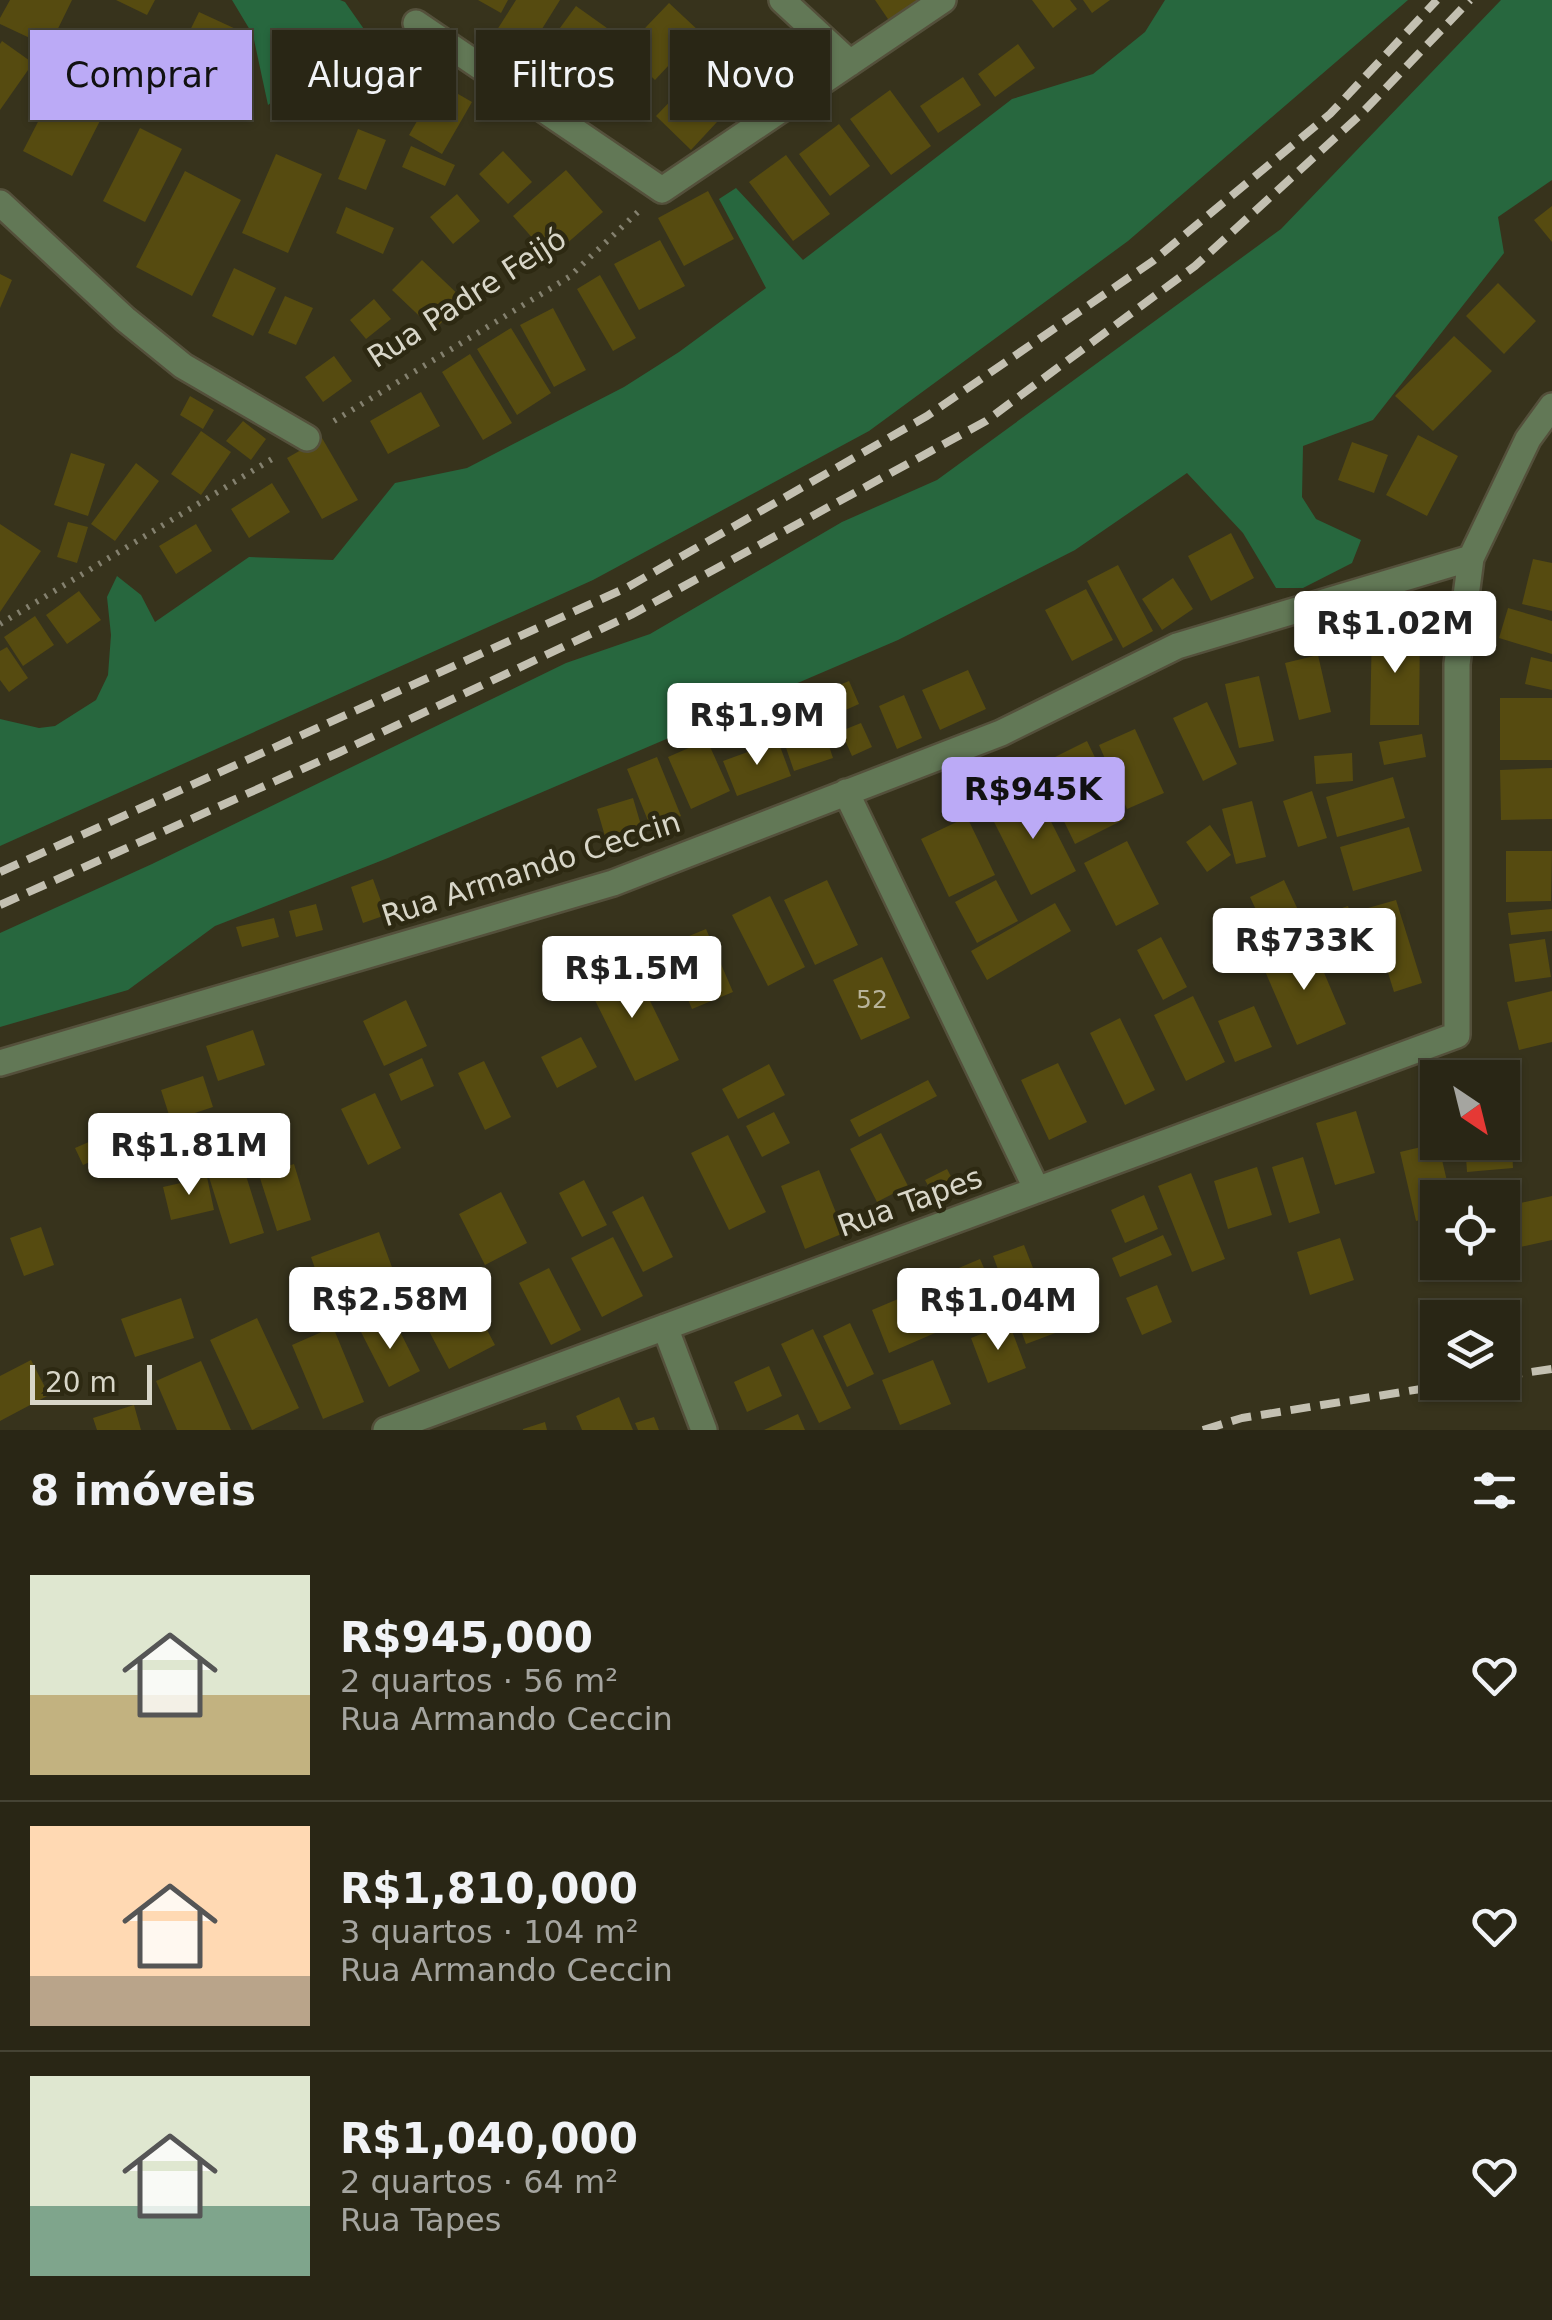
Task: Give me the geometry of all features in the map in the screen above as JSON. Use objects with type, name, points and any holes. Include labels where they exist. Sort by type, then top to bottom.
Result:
[{"type":"street","points":[[782,0],[850,63]]},
{"type":"street","points":[[416,23],[662,190],[943,0]]},
{"type":"street","points":[[0,204],[124,319],[183,366],[307,438]]},
{"type":"street","points":[[1470,558],[1528,439],[1552,406]]},
{"type":"street","name":"Rua Armando Ceccin","points":[[0,1063],[613,884],[1001,733],[1178,646],[1470,558]]},
{"type":"street","name":"Rua Tapes","points":[[386,1430],[1457,1036],[1457,664],[1470,558]]},
{"type":"street","points":[[846,792],[1037,1190]]},
{"type":"street","points":[[665,1327],[704,1430]]},
{"type":"path","name":"Rua Padre Feijó","points":[[0,624],[568,278],[662,190]]},
{"type":"green space","points":[[232,0],[340,0],[365,30],[272,30],[272,102],[268,105],[250,30]]},
{"type":"green space","points":[[1165,0],[1408,0],[1128,241],[869,431],[593,580],[0,846],[0,719],[39,728],[55,726],[96,700],[108,675],[111,635],[107,597],[117,576],[141,595],[155,622],[249,557],[333,560],[395,483],[467,468],[624,387],[766,288],[719,199],[736,188],[803,260],[1012,99],[1093,74],[1145,32]]},
{"type":"green space","points":[[1501,0],[1552,0],[1552,180],[1498,217],[1504,253],[1373,420],[1303,446],[1302,497],[1316,519],[1361,540],[1352,563],[1303,588],[1276,588],[1243,533],[1187,473],[1075,550],[898,640],[388,858],[215,926],[128,990],[0,1027],[0,933],[152,864],[566,663],[650,634],[842,522],[937,480],[1281,229]]},
{"type":"building","points":[[10,0],[72,0],[57,30],[30,30],[30,38],[0,24]]},
{"type":"building","points":[[116,0],[155,0],[147,15]]},
{"type":"building","points":[[478,0],[508,0],[501,13]]},
{"type":"building","points":[[516,0],[560,0],[541,30],[497,30]]},
{"type":"building","points":[[875,0],[920,0],[890,22]]},
{"type":"building","points":[[1032,0],[1070,0],[1077,9],[1053,28]]},
{"type":"building","points":[[1083,0],[1110,0],[1092,13]]},
{"type":"building","points":[[669,3],[698,30],[670,30],[670,64],[655,80],[650,75],[650,30],[643,30]]},
{"type":"building","points":[[576,6],[610,30],[558,30]]},
{"type":"building","points":[[199,12],[238,30],[190,30]]},
{"type":"building","points":[[2,41],[30,61],[30,67],[0,110]]},
{"type":"building","points":[[1018,44],[1035,68],[995,97],[978,74]]},
{"type":"building","points":[[963,77],[981,105],[938,133],[920,106]]},
{"type":"building","points":[[890,90],[931,146],[891,175],[850,119]]},
{"type":"building","points":[[456,93],[472,102],[442,154],[409,135],[418,120],[456,120]]},
{"type":"building","points":[[670,101],[670,120],[717,122],[691,150],[656,116]]},
{"type":"building","points":[[39,120],[100,120],[72,176],[23,151]]},
{"type":"building","points":[[839,124],[870,166],[830,196],[799,154]]},
{"type":"building","points":[[140,128],[182,149],[145,222],[103,201]]},
{"type":"building","points":[[358,129],[386,140],[366,190],[338,179]]},
{"type":"building","points":[[411,146],[455,165],[445,186],[402,167]]},
{"type":"building","points":[[503,151],[532,182],[508,204],[479,174]]},
{"type":"building","points":[[276,154],[322,174],[288,253],[242,233]]},
{"type":"building","points":[[786,155],[830,214],[793,241],[749,182]]},
{"type":"building","points":[[566,170],[603,212],[550,258],[513,216]]},
{"type":"building","points":[[185,171],[241,200],[192,296],[136,267]]},
{"type":"building","points":[[708,191],[734,239],[684,266],[658,218]]},
{"type":"building","points":[[457,194],[480,221],[453,244],[430,217]]},
{"type":"building","points":[[1552,206],[1552,242],[1534,220]]},
{"type":"building","points":[[346,207],[394,228],[383,254],[336,233]]},
{"type":"building","points":[[660,240],[685,286],[639,310],[614,264]]},
{"type":"building","points":[[422,260],[464,300],[434,330],[392,290]]},
{"type":"building","points":[[234,268],[276,288],[253,336],[212,316]]},
{"type":"building","points":[[0,274],[12,280],[0,308]]},
{"type":"building","points":[[600,275],[636,338],[613,351],[577,289]]},
{"type":"building","points":[[1498,283],[1536,321],[1504,354],[1466,316]]},
{"type":"building","points":[[285,296],[313,308],[296,345],[268,333]]},
{"type":"building","points":[[374,299],[391,319],[366,339],[350,320]]},
{"type":"building","points":[[553,308],[586,370],[554,387],[520,325]]},
{"type":"building","points":[[511,328],[551,393],[517,415],[477,349]]},
{"type":"building","points":[[1454,336],[1492,371],[1433,431],[1395,396]]},
{"type":"building","points":[[470,354],[512,423],[483,440],[442,372]]},
{"type":"building","points":[[334,356],[352,381],[323,402],[305,377]]},
{"type":"building","points":[[421,392],[440,426],[388,454],[370,421]]},
{"type":"building","points":[[190,396],[214,410],[203,429],[180,415]]},
{"type":"building","points":[[243,421],[266,439],[251,460],[226,441]]},
{"type":"building","points":[[201,431],[231,452],[201,495],[171,474]]},
{"type":"building","points":[[1418,435],[1458,456],[1427,516],[1386,495]]},
{"type":"building","points":[[322,438],[358,500],[322,519],[287,458]]},
{"type":"building","points":[[1352,442],[1388,455],[1374,493],[1338,480]]},
{"type":"building","points":[[71,453],[105,464],[88,516],[54,505]]},
{"type":"building","points":[[136,463],[159,481],[115,541],[91,524]]},
{"type":"building","points":[[272,483],[290,512],[249,538],[231,509]]},
{"type":"building","points":[[68,522],[88,527],[77,563],[57,557]]},
{"type":"building","points":[[0,524],[41,551],[0,612]]},
{"type":"building","points":[[196,524],[212,551],[176,574],[159,546]]},
{"type":"building","points":[[1231,533],[1254,578],[1211,601],[1188,556]]},
{"type":"building","points":[[1533,559],[1552,563],[1552,611],[1522,604]]},
{"type":"building","points":[[1118,565],[1153,631],[1123,648],[1087,581]]},
{"type":"building","points":[[1173,578],[1193,609],[1162,630],[1142,599]]},
{"type":"building","points":[[1086,589],[1113,640],[1072,661],[1045,610]]},
{"type":"building","points":[[79,591],[101,620],[67,644],[46,615]]},
{"type":"building","points":[[1508,608],[1552,621],[1552,654],[1499,638]]},
{"type":"building","points":[[35,616],[54,645],[23,666],[4,637]]},
{"type":"building","points":[[1372,626],[1420,626],[1419,725],[1370,725]]},
{"type":"building","points":[[7,647],[28,678],[9,692],[0,680],[0,651]]},
{"type":"building","points":[[1318,655],[1331,712],[1299,720],[1285,663]]},
{"type":"building","points":[[1531,657],[1552,662],[1552,690],[1525,684]]},
{"type":"building","points":[[968,670],[986,709],[940,730],[922,690]]},
{"type":"building","points":[[1259,676],[1274,741],[1239,748],[1225,684]]},
{"type":"building","points":[[849,681],[859,704],[823,720],[813,696]]},
{"type":"building","points":[[904,695],[922,738],[897,749],[879,706]]},
{"type":"building","points":[[1500,698],[1552,698],[1552,760],[1500,760]]},
{"type":"building","points":[[1207,702],[1237,764],[1203,781],[1173,718]]},
{"type":"building","points":[[861,723],[872,747],[852,756],[841,731]]},
{"type":"building","points":[[822,725],[833,758],[794,771],[783,739]]},
{"type":"building","points":[[1135,729],[1164,793],[1127,809],[1099,745]]},
{"type":"building","points":[[1422,734],[1426,757],[1384,765],[1379,742]]},
{"type":"building","points":[[707,740],[730,791],[691,809],[668,757]]},
{"type":"building","points":[[778,741],[791,776],[737,796],[723,761]]},
{"type":"building","points":[[1087,741],[1125,819],[1075,844],[1037,766]]},
{"type":"building","points":[[1352,753],[1353,781],[1316,784],[1314,756]]},
{"type":"building","points":[[657,757],[681,816],[651,828],[627,769]]},
{"type":"building","points":[[1552,768],[1552,819],[1501,820],[1500,770]]},
{"type":"building","points":[[1393,777],[1405,818],[1337,837],[1326,797]]},
{"type":"building","points":[[1035,790],[1076,871],[1031,895],[990,814]]},
{"type":"building","points":[[1312,791],[1327,838],[1298,847],[1283,801]]},
{"type":"building","points":[[633,798],[643,832],[607,843],[597,809]]},
{"type":"building","points":[[1252,801],[1266,857],[1236,864],[1222,809]]},
{"type":"building","points":[[967,817],[995,875],[949,897],[921,839]]},
{"type":"building","points":[[1210,825],[1231,855],[1207,872],[1186,842]]},
{"type":"building","points":[[1409,827],[1422,871],[1353,891],[1340,847]]},
{"type":"building","points":[[1127,841],[1159,904],[1116,926],[1084,863]]},
{"type":"building","points":[[1506,851],[1552,851],[1551,901],[1506,902]]},
{"type":"building","points":[[373,879],[386,915],[363,923],[351,887]]},
{"type":"building","points":[[827,880],[858,945],[815,965],[784,900]]},
{"type":"building","points":[[996,880],[1018,921],[977,943],[955,902]]},
{"type":"building","points":[[1284,880],[1306,927],[1272,944],[1250,897]]},
{"type":"building","points":[[770,896],[805,967],[768,986],[732,915]]},
{"type":"building","points":[[1396,900],[1422,983],[1394,992],[1368,908]]},
{"type":"building","points":[[1055,903],[1071,931],[987,980],[971,951]]},
{"type":"building","points":[[316,904],[323,930],[296,937],[289,911]]},
{"type":"building","points":[[1348,906],[1356,930],[1317,943],[1309,919]]},
{"type":"building","points":[[1552,909],[1552,931],[1511,935],[1508,913]]},
{"type":"building","points":[[274,918],[279,937],[242,947],[236,927]]},
{"type":"building","points":[[706,929],[733,992],[692,1009],[665,946]]},
{"type":"building","points":[[1161,937],[1187,987],[1163,1000],[1137,950]]},
{"type":"building","points":[[1545,939],[1551,977],[1515,982],[1509,944]]},
{"type":"building","points":[[1310,940],[1346,1024],[1297,1045],[1261,962]]},
{"type":"building","points":[[882,957],[910,1018],[861,1040],[833,980]]},
{"type":"building","points":[[630,960],[679,1060],[635,1081],[586,982]]},
{"type":"building","points":[[1552,991],[1552,1042],[1519,1050],[1507,1002]]},
{"type":"building","points":[[1193,996],[1225,1062],[1186,1081],[1154,1015]]},
{"type":"building","points":[[406,1000],[427,1046],[384,1066],[363,1021]]},
{"type":"building","points":[[1254,1006],[1272,1047],[1235,1062],[1218,1021]]},
{"type":"building","points":[[1120,1018],[1155,1090],[1125,1105],[1090,1033]]},
{"type":"building","points":[[253,1030],[265,1065],[218,1081],[206,1046]]},
{"type":"building","points":[[581,1037],[597,1067],[557,1088],[541,1057]]},
{"type":"building","points":[[422,1058],[434,1086],[401,1101],[389,1074]]},
{"type":"building","points":[[484,1061],[511,1117],[485,1130],[458,1073]]},
{"type":"building","points":[[1058,1063],[1087,1122],[1049,1140],[1021,1080]]},
{"type":"building","points":[[769,1064],[785,1095],[738,1119],[722,1089]]},
{"type":"building","points":[[203,1076],[213,1107],[171,1121],[161,1090]]},
{"type":"building","points":[[928,1080],[937,1096],[859,1137],[850,1120]]},
{"type":"building","points":[[375,1093],[401,1148],[368,1165],[341,1109]]},
{"type":"building","points":[[1356,1111],[1375,1173],[1335,1185],[1316,1123]]},
{"type":"building","points":[[774,1112],[790,1143],[762,1157],[746,1126]]},
{"type":"building","points":[[881,1133],[908,1186],[877,1202],[850,1149]]},
{"type":"building","points":[[107,1134],[115,1151],[83,1165],[75,1148]]},
{"type":"building","points":[[728,1135],[766,1212],[729,1230],[691,1153]]},
{"type":"building","points":[[1420,1147],[1420,1160],[1442,1160],[1447,1180],[1420,1180],[1420,1220],[1416,1221],[1400,1152]]},
{"type":"building","points":[[1303,1157],[1320,1213],[1289,1223],[1272,1167]]},
{"type":"building","points":[[1466,1160],[1513,1160],[1513,1168],[1467,1172]]},
{"type":"building","points":[[294,1164],[311,1220],[277,1231],[259,1175]]},
{"type":"building","points":[[243,1166],[264,1233],[230,1244],[209,1177]]},
{"type":"building","points":[[1257,1167],[1272,1215],[1228,1229],[1214,1181]]},
{"type":"building","points":[[947,1169],[954,1182],[932,1193],[925,1180]]},
{"type":"building","points":[[819,1170],[844,1233],[805,1249],[781,1186]]},
{"type":"building","points":[[1191,1173],[1225,1259],[1192,1272],[1158,1186]]},
{"type":"building","points":[[207,1177],[214,1210],[171,1220],[163,1187]]},
{"type":"building","points":[[584,1180],[607,1225],[582,1237],[559,1193]]},
{"type":"building","points":[[501,1192],[527,1243],[485,1265],[459,1214]]},
{"type":"building","points":[[1144,1195],[1158,1229],[1125,1243],[1111,1210]]},
{"type":"building","points":[[643,1196],[673,1257],[643,1272],[612,1212]]},
{"type":"building","points":[[1552,1196],[1552,1240],[1520,1247],[1520,1203]]},
{"type":"building","points":[[41,1227],[54,1265],[24,1276],[10,1238]]},
{"type":"building","points":[[379,1232],[396,1278],[327,1302],[311,1257]]},
{"type":"building","points":[[1163,1235],[1172,1255],[1120,1277],[1112,1258]]},
{"type":"building","points":[[613,1237],[643,1296],[602,1317],[571,1258]]},
{"type":"building","points":[[1340,1238],[1354,1280],[1310,1295],[1297,1252]]},
{"type":"building","points":[[1024,1245],[1058,1332],[1026,1344],[993,1256]]},
{"type":"building","points":[[980,1259],[1004,1314],[964,1331],[940,1276]]},
{"type":"building","points":[[549,1268],[581,1330],[551,1345],[519,1283]]},
{"type":"building","points":[[1157,1285],[1172,1322],[1142,1335],[1126,1298]]},
{"type":"building","points":[[924,1288],[942,1330],[889,1353],[872,1310]]},
{"type":"building","points":[[466,1290],[495,1345],[449,1369],[420,1314]]},
{"type":"building","points":[[181,1298],[194,1338],[135,1357],[121,1319]]},
{"type":"building","points":[[392,1316],[420,1371],[389,1387],[361,1332]]},
{"type":"building","points":[[257,1318],[299,1408],[252,1430],[210,1340]]},
{"type":"building","points":[[850,1323],[874,1374],[847,1387],[823,1336]]},
{"type":"building","points":[[1009,1323],[1026,1368],[988,1383],[971,1338]]},
{"type":"building","points":[[333,1327],[364,1402],[323,1419],[292,1345]]},
{"type":"building","points":[[813,1329],[851,1408],[819,1423],[781,1344]]},
{"type":"building","points":[[31,1360],[49,1395],[0,1421],[0,1376]]},
{"type":"building","points":[[933,1360],[951,1404],[900,1425],[882,1380]]},
{"type":"building","points":[[201,1361],[231,1430],[177,1430],[156,1381]]},
{"type":"building","points":[[769,1366],[782,1396],[747,1412],[734,1382]]},
{"type":"building","points":[[619,1397],[633,1430],[582,1430],[576,1416]]},
{"type":"building","points":[[134,1405],[141,1430],[97,1430],[93,1418]]},
{"type":"building","points":[[798,1414],[805,1430],[764,1430]]},
{"type":"building","points":[[654,1417],[659,1430],[638,1430],[635,1423]]},
{"type":"building","points":[[545,1422],[547,1430],[523,1430],[523,1429]]},
{"type":"railway","points":[[0,872],[628,587],[927,416],[1153,261],[1330,114],[1437,0]]},
{"type":"railway","points":[[0,905],[631,615],[986,421],[1195,266],[1360,115],[1470,0]]},
{"type":"railway","points":[[1520,1373],[1552,1369]]},
{"type":"railway","points":[[1203,1430],[1242,1418],[1420,1389]]}]
